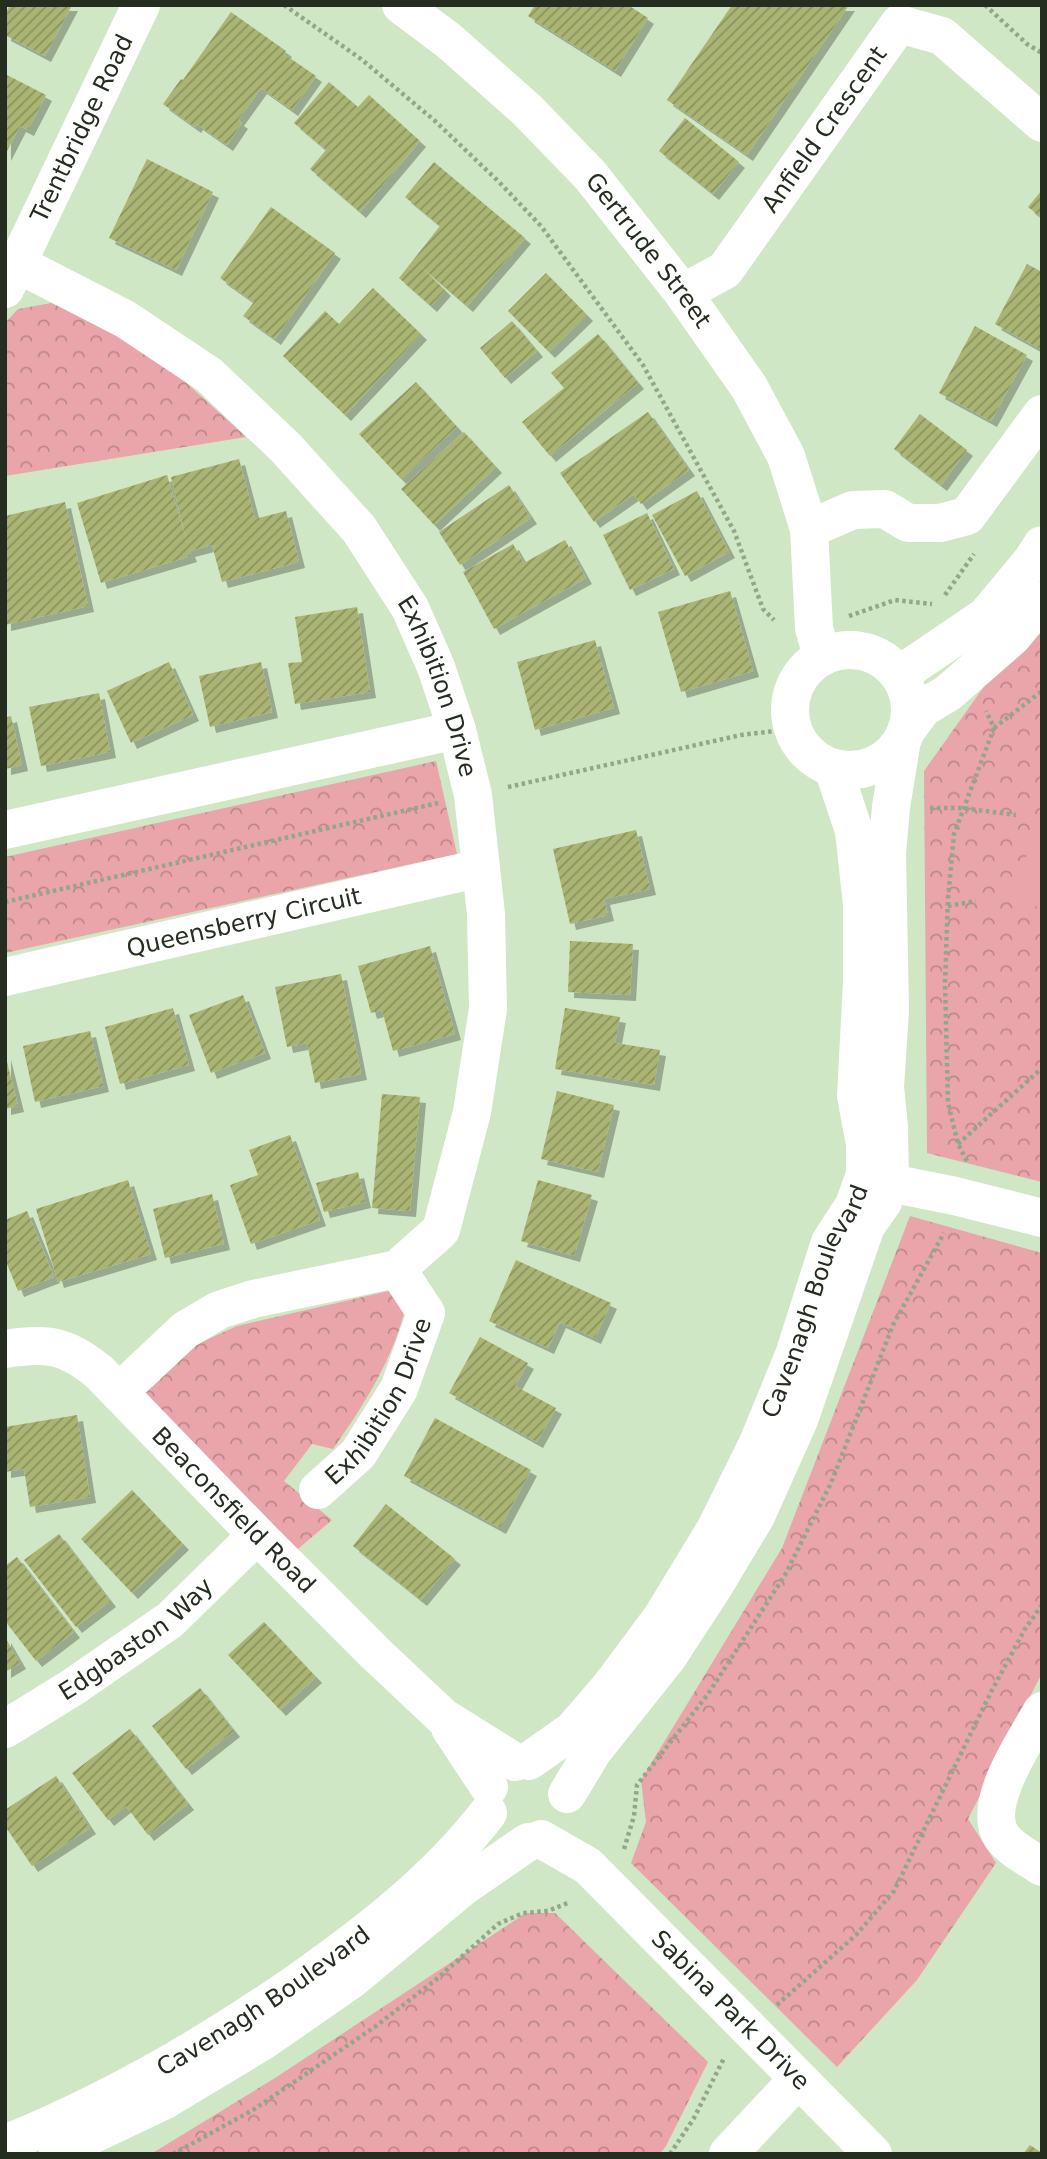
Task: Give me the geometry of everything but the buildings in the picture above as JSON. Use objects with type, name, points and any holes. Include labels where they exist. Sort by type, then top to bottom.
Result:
[{"type":"street","name":"Trentbridge Road","points":[[11,276],[141,5]]},
{"type":"street","name":"Gertrude Street","points":[[401,5],[449,41],[527,110],[590,175],[683,293],[750,387],[786,456],[810,541],[814,628],[838,654]]},
{"type":"street","name":"Anfield Crescent","points":[[683,293],[725,270],[899,24],[943,36],[1042,123]]},
{"type":"street","name":"Exhibition Drive","points":[[11,276],[125,319],[209,375],[286,448],[359,528],[410,608],[436,667],[457,730],[473,795],[486,914],[488,1009],[472,1112],[441,1230],[397,1269],[253,1299],[219,1310],[185,1330],[119,1392]]},
{"type":"street","points":[[810,541],[853,510],[885,509],[908,523],[940,523],[967,516],[1042,414]]},
{"type":"street","points":[[899,675],[986,616],[1042,545]]},
{"type":"street","points":[[1042,601],[1012,638],[948,693],[923,708],[904,736],[890,755],[872,766],[853,771],[833,768],[808,754],[792,730],[790,700],[796,683],[807,668],[838,654],[872,654],[887,662],[899,675],[908,692],[910,712],[904,736],[891,807],[887,853],[890,1010],[885,1087],[890,1127],[878,1178],[1042,1218]]},
{"type":"street","points":[[5,830],[457,730]]},
{"type":"street","name":"Cavenagh Boulevard","points":[[51,2154],[165,2100],[263,2041],[351,1980],[463,1887],[550,1823],[593,1751],[667,1658],[756,1516],[799,1420],[866,1226],[883,1202],[878,1178],[865,1144],[856,1096],[862,982],[862,905],[854,831],[833,768]]},
{"type":"street","name":"Queensberry Circuit","points":[[5,976],[481,868]]},
{"type":"street","name":"Cavenagh Boulevard","points":[[5,2144],[58,2123],[158,2071],[254,2013],[341,1952],[419,1888],[465,1842],[505,1781],[573,1730],[610,1687],[662,1617],[716,1528],[758,1443],[794,1355],[830,1242],[854,1205],[878,1178]]},
{"type":"street","name":"Exhibition Drive","points":[[318,1490],[358,1454],[399,1389],[426,1313],[397,1269]]},
{"type":"street","name":"Beaconsfield Road","points":[[5,1349],[54,1346],[80,1356],[119,1392],[257,1535],[505,1781]]},
{"type":"street","name":"Edgbaston Way","points":[[5,1729],[73,1687],[170,1620],[257,1535]]},
{"type":"street","points":[[1028,1858],[1002,1836],[996,1821],[995,1808],[999,1792],[1042,1710]]},
{"type":"street","points":[[542,1763],[554,1770],[562,1781],[550,1823],[515,1840],[503,1834],[494,1824],[505,1781],[542,1763]]},
{"type":"street","name":"Sabina Park Drive","points":[[550,1823],[588,1866],[873,2154]]},
{"type":"street","points":[[728,2154],[798,2078]]},
{"type":"path","points":[[284,5],[361,59],[434,120],[541,226],[643,365],[734,531],[763,609]]},
{"type":"path","points":[[985,5],[1027,44],[1042,53]]},
{"type":"path","points":[[994,728],[1042,691]]},
{"type":"path","points":[[5,902],[741,736],[792,730]]},
{"type":"path","points":[[891,807],[962,808],[1016,815]]},
{"type":"path","points":[[948,906],[976,901]]},
{"type":"path","points":[[958,1144],[1042,1068]]},
{"type":"path","points":[[670,2154],[694,2118],[721,2062],[749,2029],[856,1935],[894,1891],[991,1692],[1025,1629],[1042,1605]]},
{"type":"green space","points":[[51,303],[97,320],[181,378],[246,437],[5,476],[5,323],[18,309]]},
{"type":"green space","points":[[1042,615],[1042,1182],[927,1153],[924,771],[995,671]]},
{"type":"green space","points":[[436,761],[457,854],[5,953],[5,857]]},
{"type":"green space","points":[[1042,833],[1042,910],[1006,886]]},
{"type":"green space","points":[[910,1216],[1042,1253],[1042,1673],[968,1819],[996,1863],[917,1980],[837,2067],[631,1863],[646,1822],[641,1780],[782,1548]]},
{"type":"green space","points":[[393,1290],[406,1305],[394,1344],[367,1398],[333,1449],[312,1444],[284,1481],[332,1520],[292,1554],[143,1390],[191,1347],[237,1326]]},
{"type":"green space","points":[[526,1913],[555,1913],[708,2062],[660,2154],[151,2154],[275,2078]]}]
